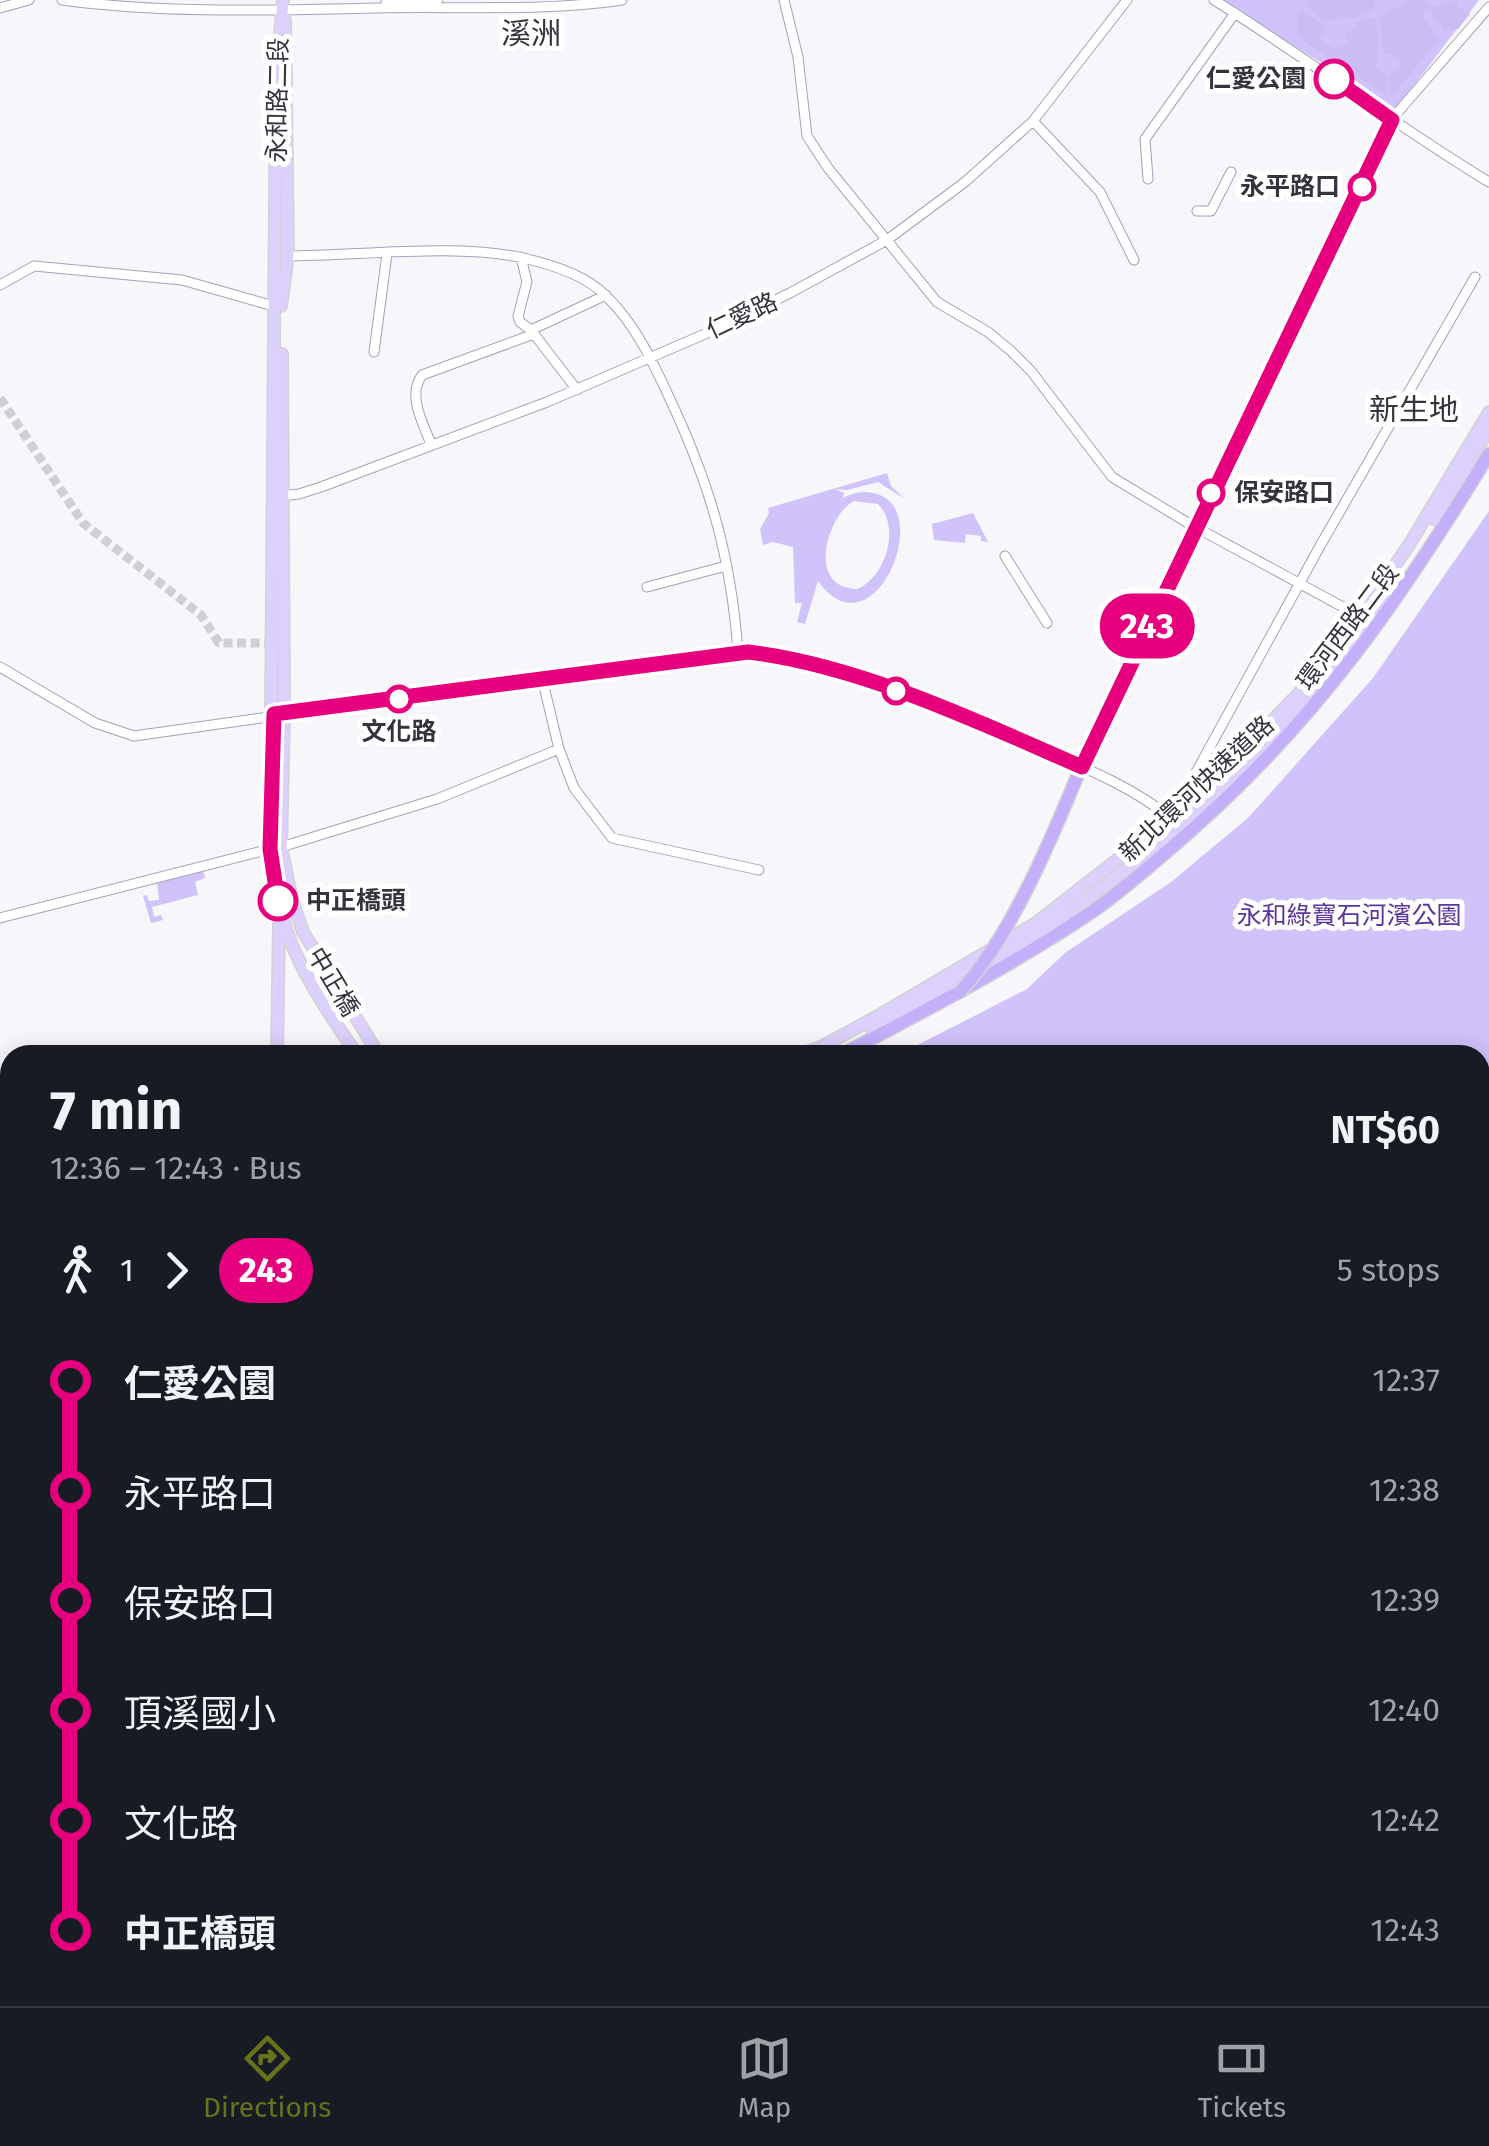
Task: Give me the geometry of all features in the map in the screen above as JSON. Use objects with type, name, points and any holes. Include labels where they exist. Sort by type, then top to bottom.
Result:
[{"type":"highway","name":"新北環河快速道路","points":[[861,1045],[959,993],[1093,910],[1185,836],[1260,766],[1314,708],[1387,614],[1489,454]]},
{"type":"highway","points":[[959,993],[980,970],[997,941],[1082,767]]},
{"type":"main road","name":"永和路二段","points":[[278,307],[288,256],[287,30],[283,5]]},
{"type":"main road","name":"永和路二段","points":[[279,906],[275,848],[279,714],[276,82],[283,5]]},
{"type":"main road","name":"環河西路二段","points":[[1363,618],[1489,412]]},
{"type":"main road","name":"環河西路二段","points":[[983,958],[1070,900],[1174,822],[1300,694],[1363,618],[1456,486],[1489,429]]},
{"type":"main road","name":"中正橋","points":[[275,848],[303,932],[373,1045]]},
{"type":"main road","name":"中正橋","points":[[279,906],[288,941],[312,987],[350,1045]]},
{"type":"main road","points":[[277,1045],[279,906]]},
{"type":"main road","points":[[825,1045],[983,958]]},
{"type":"main road","points":[[839,1045],[983,958]]},
{"type":"main road","points":[[279,980],[293,978],[312,987]]},
{"type":"street","points":[[0,8],[29,0]]},
{"type":"street","points":[[62,0],[98,4],[516,7],[622,0]]},
{"type":"street","points":[[283,5],[438,0]]},
{"type":"street","points":[[784,0],[798,57],[807,136],[828,168],[937,302],[988,332],[1031,371],[1108,474],[1363,618]]},
{"type":"street","name":"仁愛路","points":[[276,496],[300,494],[577,390],[790,293],[888,240],[964,182],[1032,121],[1126,0]]},
{"type":"street","points":[[1214,0],[1489,182]]},
{"type":"street","points":[[1082,767],[1392,120],[1489,7]]},
{"type":"street","points":[[1148,180],[1144,139],[1235,13]]},
{"type":"street","points":[[1032,121],[1100,192],[1134,260]]},
{"type":"street","points":[[1197,211],[1212,211],[1231,172]]},
{"type":"street","points":[[374,352],[387,254]]},
{"type":"street","points":[[288,256],[520,258],[560,269],[606,295],[651,356],[704,478],[726,566],[738,652]]},
{"type":"street","points":[[520,258],[526,290],[518,316],[520,322],[577,390]]},
{"type":"street","points":[[0,286],[34,266],[182,280],[278,307]]},
{"type":"street","points":[[0,667],[95,723],[122,734],[153,734],[738,652],[773,655],[894,691],[982,724],[1082,767],[1174,822],[1300,584],[1475,277]]},
{"type":"street","points":[[431,444],[414,388],[422,375],[532,332],[606,295]]},
{"type":"street","points":[[1005,556],[1047,623]]},
{"type":"street","points":[[647,587],[726,566]]},
{"type":"street","points":[[542,678],[559,749],[574,788],[612,838],[759,870]]},
{"type":"street","points":[[0,918],[275,848],[437,799],[559,749]]},
{"type":"green space","name":"仁愛公園","points":[[1220,0],[1479,0],[1396,109]]},
{"type":"green space","points":[[887,473],[891,486],[905,499],[878,482],[835,489],[844,493],[843,498],[861,492],[880,495],[895,508],[900,528],[898,551],[889,574],[875,592],[858,602],[838,600],[818,581],[805,624],[797,622],[802,603],[795,603],[793,547],[773,542],[763,545],[760,529],[768,508]],"holes":[[[854,501],[878,504],[885,514],[889,538],[882,563],[876,574],[857,589],[841,585],[831,577],[826,564],[826,549],[836,520]]]},
{"type":"green space","name":"永和綠寶石河濱公園","points":[[1489,511],[1489,1045],[918,1045],[1027,989],[1065,953],[1171,882],[1249,817],[1373,678]]},
{"type":"green space","points":[[973,513],[988,542],[981,541],[981,536],[966,534],[965,543],[934,540],[932,524]]},
{"type":"green space","points":[[203,870],[205,878],[195,882],[198,895],[152,907],[154,917],[161,915],[163,920],[151,923],[143,896],[147,895],[149,901],[159,900],[157,882]]},
{"type":"shaded area","points":[[1309,0],[1374,0],[1375,9],[1356,17],[1324,21],[1305,5]]},
{"type":"shaded area","points":[[1408,0],[1425,0],[1431,8],[1456,0],[1470,14],[1458,29],[1444,32],[1430,9],[1422,14],[1438,41],[1390,98],[1389,74],[1398,69],[1399,62],[1393,53],[1384,54],[1380,18]]},
{"type":"shaded area","points":[[1302,9],[1322,25],[1329,25],[1320,39],[1334,49],[1349,44],[1346,32],[1356,29],[1355,22],[1376,19],[1376,67],[1387,74],[1387,96],[1297,36],[1297,17]]},
{"type":"tunnel","points":[[0,398],[83,523],[201,615],[219,643],[273,643]]},
{"type":"bus line","name":"243","points":[[278,901],[270,849],[274,714],[748,652],[847,675],[926,701],[1082,767],[1392,120],[1334,79]]},
{"type":"place","name":"仁愛公園","points":[[1334,79]]},
{"type":"place","name":"永平路口","points":[[1362,187]]},
{"type":"place","name":"保安路口","points":[[1211,493]]},
{"type":"place","name":"文化路","points":[[399,699]]},
{"type":"place","name":"中正橋頭","points":[[278,901]]},
{"type":"district","name":"溪洲","points":[[531,34]]},
{"type":"district","name":"新生地","points":[[1414,410]]}]
